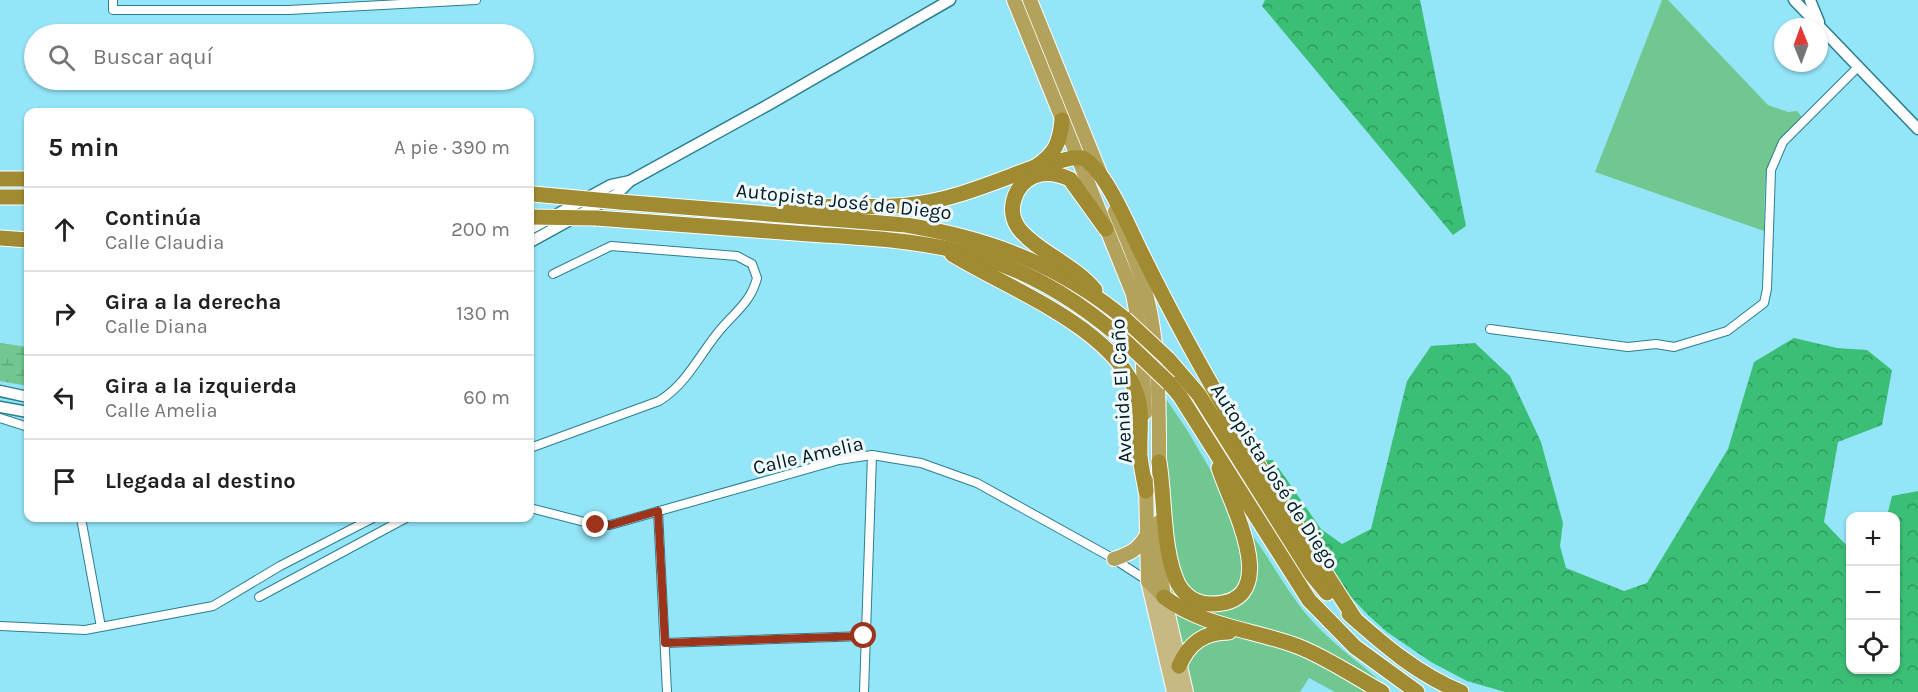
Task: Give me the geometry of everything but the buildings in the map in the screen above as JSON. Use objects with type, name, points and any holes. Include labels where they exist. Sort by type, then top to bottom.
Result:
[{"type":"highway","name":"Avenida El Caño","points":[[1014,0],[1129,282],[1138,318],[1145,400],[1148,582]]},
{"type":"highway","name":"Avenida El Caño","points":[[1030,0],[1144,286],[1151,314],[1155,354],[1159,462],[1160,567],[1164,597]]},
{"type":"highway","points":[[1035,167],[1055,151],[1062,120]]},
{"type":"highway","points":[[749,212],[814,205],[884,207],[928,202],[953,196],[1035,167],[1077,158],[1087,161],[1114,194],[1178,327],[1315,561],[1354,619]]},
{"type":"highway","points":[[1105,302],[1082,274],[1020,231],[1013,215],[1013,200],[1021,186],[1034,176],[1046,173],[1062,175],[1070,179],[1106,229]]},
{"type":"highway","points":[[0,179],[24,179]]},
{"type":"highway","name":"Autopista José de Diego","points":[[534,194],[906,225],[987,241],[1044,266],[1105,302],[1168,358],[1199,395],[1312,575],[1335,603],[1387,649],[1421,672],[1461,692]]},
{"type":"highway","points":[[0,197],[24,197]]},
{"type":"highway","name":"Autopista José de Diego","points":[[534,217],[596,218],[940,246],[981,257],[1044,284],[1083,307],[1169,382],[1309,600],[1355,647],[1417,692]]},
{"type":"highway","points":[[0,238],[24,240]]},
{"type":"highway","points":[[940,246],[1045,306],[1104,347],[1117,360],[1137,396],[1146,491]]},
{"type":"highway","points":[[1159,462],[1167,536],[1176,578],[1182,590],[1196,601],[1209,604],[1223,603],[1239,594],[1246,584],[1251,556],[1212,448]]},
{"type":"highway","points":[[1114,559],[1130,554],[1140,546],[1146,536]]},
{"type":"highway","points":[[1148,582],[1164,597],[1195,616],[1303,648],[1382,692]]},
{"type":"highway","points":[[1179,666],[1186,651],[1200,638],[1219,632],[1247,633]]},
{"type":"main road","name":"Avenida El Caño","points":[[1148,582],[1174,692]]},
{"type":"main road","name":"Avenida El Caño","points":[[1164,597],[1186,692]]},
{"type":"street","points":[[113,0],[113,10],[289,10],[476,0]]},
{"type":"street","points":[[534,227],[611,185],[630,180],[760,110],[950,0]]},
{"type":"street","points":[[1794,0],[1811,18]]},
{"type":"street","points":[[1810,0],[1817,18]]},
{"type":"street","points":[[1828,36],[1918,129]]},
{"type":"street","points":[[1490,329],[1628,347],[1656,344],[1674,347],[1727,331],[1743,321],[1764,303],[1767,289],[1771,170],[1783,142],[1858,67]]},
{"type":"street","points":[[534,240],[617,194],[630,180]]},
{"type":"street","points":[[534,447],[659,401],[676,390],[720,330],[745,305],[757,278],[752,264],[737,256],[611,246],[553,274]]},
{"type":"street","points":[[0,391],[24,396]]},
{"type":"street","points":[[0,407],[24,411]]},
{"type":"street","points":[[0,418],[24,427]]},
{"type":"street","points":[[864,692],[864,636],[872,455]]},
{"type":"street","name":"Calle Amelia","points":[[534,509],[596,525],[610,525],[839,460],[872,455],[921,463],[977,483],[1114,559],[1148,582]]},
{"type":"street","points":[[658,511],[667,692]]},
{"type":"street","points":[[82,522],[101,627]]},
{"type":"street","points":[[0,626],[64,630],[101,627],[213,606],[280,566],[365,522]]},
{"type":"street","points":[[259,597],[399,522]]},
{"type":"street","points":[[665,643],[864,636]]},
{"type":"green space","points":[[1265,0],[1420,0],[1466,226],[1453,235],[1262,6]]},
{"type":"green space","points":[[1662,0],[1668,0],[1768,105],[1788,112],[1797,111],[1802,117],[1778,144],[1768,169],[1764,231],[1595,172]]},
{"type":"green space","points":[[1794,338],[1837,348],[1867,350],[1892,370],[1882,425],[1838,442],[1824,522],[1846,545],[1846,674],[1900,674],[1900,512],[1888,512],[1892,496],[1918,491],[1918,692],[1505,692],[1467,681],[1431,662],[1387,632],[1329,574],[1265,460],[1273,460],[1321,529],[1342,544],[1371,529],[1407,381],[1431,346],[1475,343],[1510,376],[1541,442],[1563,523],[1560,546],[1566,568],[1624,591],[1647,583],[1728,449],[1754,362]]},
{"type":"green space","points":[[0,343],[24,346],[24,385],[0,381]]},
{"type":"green space","points":[[1166,399],[1224,493],[1243,538],[1244,579],[1233,593],[1213,599],[1196,595],[1183,583],[1169,527],[1165,458]]},
{"type":"green space","points":[[1249,531],[1296,601],[1314,623],[1391,691],[1309,642],[1274,630],[1229,622],[1172,596],[1168,589],[1166,549],[1183,596],[1239,597]]},
{"type":"green space","points":[[1171,607],[1208,627],[1180,655]]},
{"type":"green space","points":[[1226,634],[1279,644],[1374,692],[1335,692],[1309,678],[1300,692],[1191,692],[1186,670],[1192,650]]},
{"type":"route","points":[[596,525],[610,525],[658,511],[665,643],[864,636]]}]
